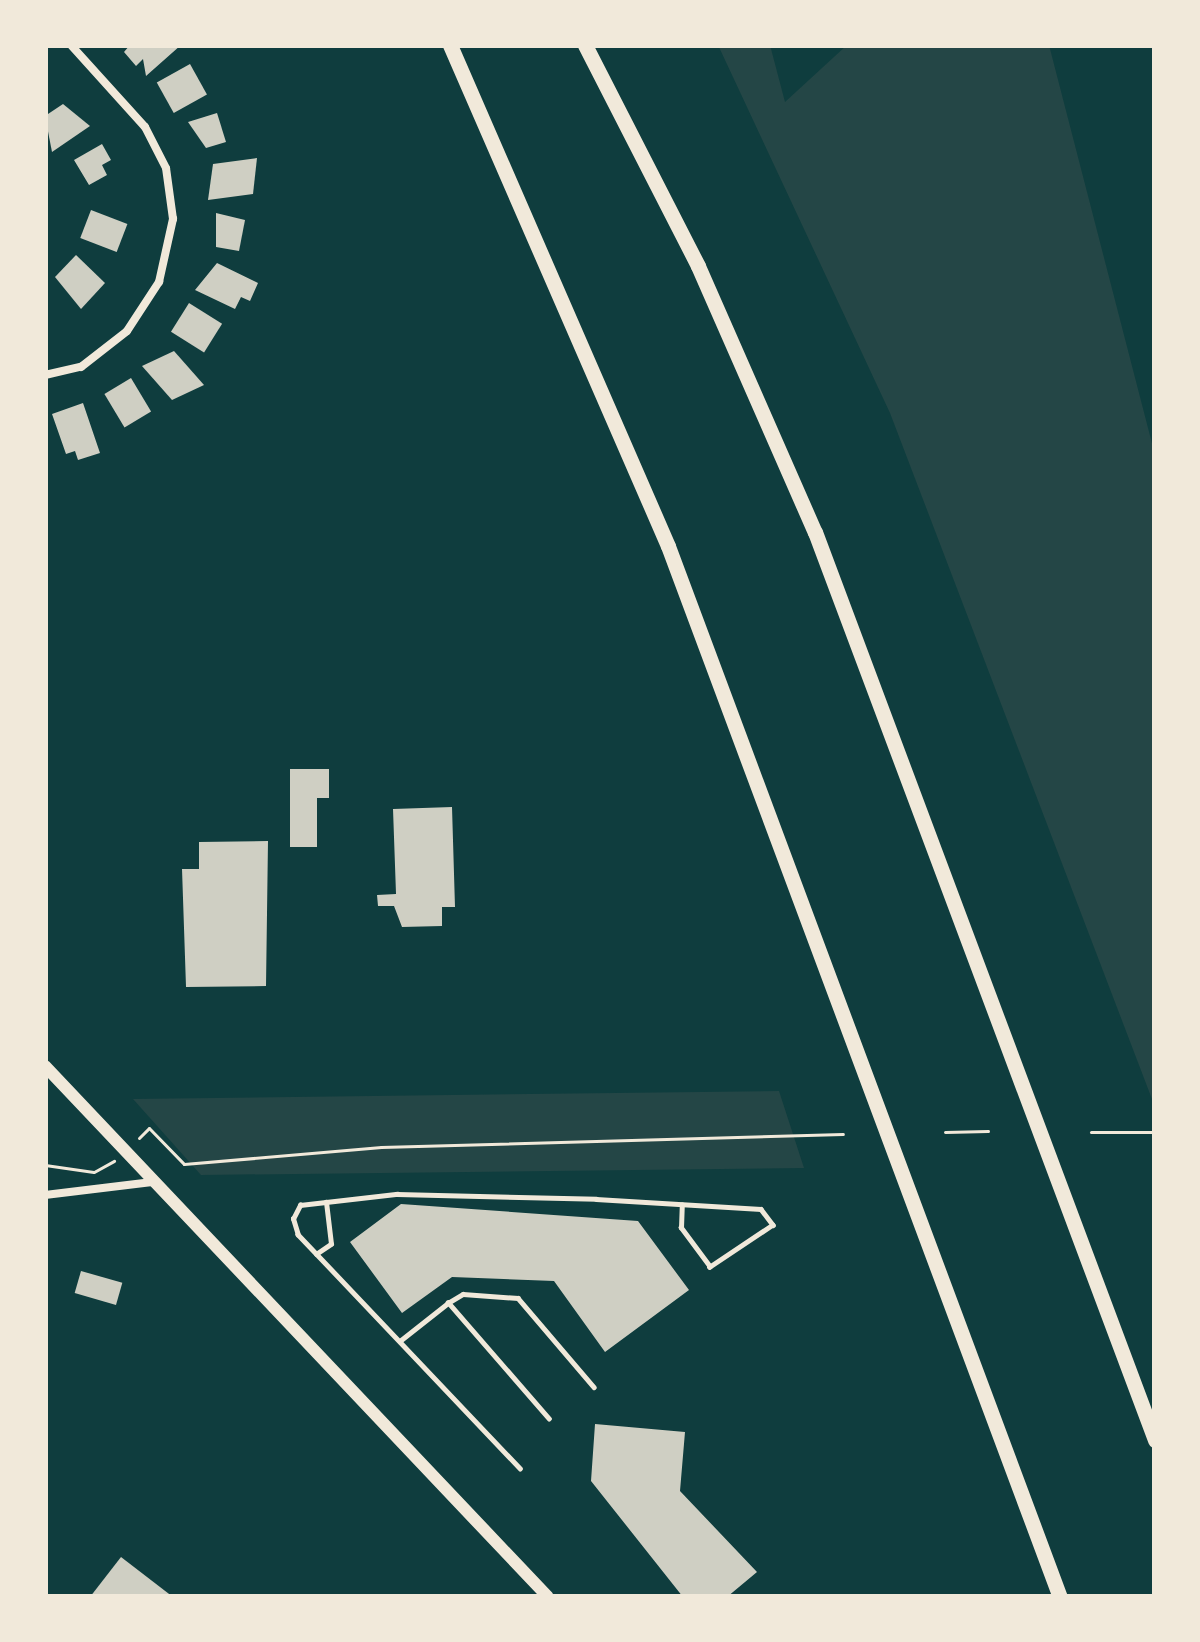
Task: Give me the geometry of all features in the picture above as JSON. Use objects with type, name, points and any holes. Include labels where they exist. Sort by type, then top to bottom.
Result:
[{"type":"highway","points":[[450,45],[668,546],[1060,1597]]},
{"type":"highway","points":[[585,45],[708,288],[815,532],[1155,1440]]},
{"type":"main road","points":[[45,1066],[548,1597]]},
{"type":"street","points":[[45,376],[81,367],[127,331],[159,282],[172,219],[166,168],[145,128],[71,45]]},
{"type":"street","points":[[45,1195],[154,1182]]},
{"type":"lane","points":[[520,1469],[316,1253],[293,1219],[300,1204],[397,1195],[682,1205],[761,1209],[773,1225],[710,1267],[682,1228],[682,1205]]},
{"type":"lane","points":[[316,1253],[331,1244],[326,1202]]},
{"type":"lane","points":[[400,1340],[463,1294],[518,1298],[594,1387]]},
{"type":"lane","points":[[448,1304],[549,1419]]},
{"type":"path","points":[[149,1129],[184,1164],[381,1147],[843,1134]]},
{"type":"path","points":[[945,1132],[988,1131]]},
{"type":"path","points":[[1091,1132],[1155,1132]]},
{"type":"path","points":[[45,1165],[100,1171]]},
{"type":"shaded area","points":[[718,45],[770,45],[785,102],[847,45],[1049,45],[1155,455],[1155,1107],[890,413]]},
{"type":"shaded area","points":[[779,1091],[804,1168],[201,1175],[133,1099]]},
{"type":"building","points":[[130,45],[181,45],[146,76],[143,59],[136,66],[124,52]]},
{"type":"building","points":[[190,64],[207,95],[174,113],[157,82]]},
{"type":"building","points":[[63,104],[90,126],[52,152],[45,116]]},
{"type":"building","points":[[217,113],[226,142],[206,148],[188,122]]},
{"type":"building","points":[[102,144],[111,160],[102,165],[107,175],[89,185],[74,160]]},
{"type":"building","points":[[257,158],[253,194],[208,200],[213,164]]},
{"type":"building","points":[[91,210],[127,224],[117,252],[80,238]]},
{"type":"building","points":[[216,213],[245,220],[239,251],[216,247]]},
{"type":"building","points":[[76,255],[105,283],[81,309],[55,277]]},
{"type":"building","points":[[217,263],[258,283],[250,301],[241,297],[235,309],[195,290]]},
{"type":"building","points":[[189,303],[222,324],[204,353],[171,332]]},
{"type":"building","points":[[174,351],[204,385],[172,400],[142,366]]},
{"type":"building","points":[[131,378],[151,411],[125,427],[104,394]]},
{"type":"building","points":[[83,403],[100,453],[78,460],[75,451],[66,454],[52,414]]},
{"type":"building","points":[[290,769],[329,769],[329,798],[317,798],[317,847],[290,847]]},
{"type":"building","points":[[452,807],[455,907],[442,907],[442,926],[402,927],[394,906],[378,906],[377,895],[396,894],[393,809]]},
{"type":"building","points":[[268,841],[266,986],[186,987],[182,869],[199,869],[199,842]]},
{"type":"building","points":[[401,1204],[638,1221],[689,1290],[605,1352],[554,1281],[452,1277],[402,1313],[350,1242]]},
{"type":"building","points":[[81,1271],[122,1283],[116,1305],[75,1293]]},
{"type":"building","points":[[595,1424],[685,1432],[680,1491],[757,1572],[727,1597],[683,1597],[591,1481]]},
{"type":"building","points":[[121,1557],[173,1597],[90,1597]]}]
